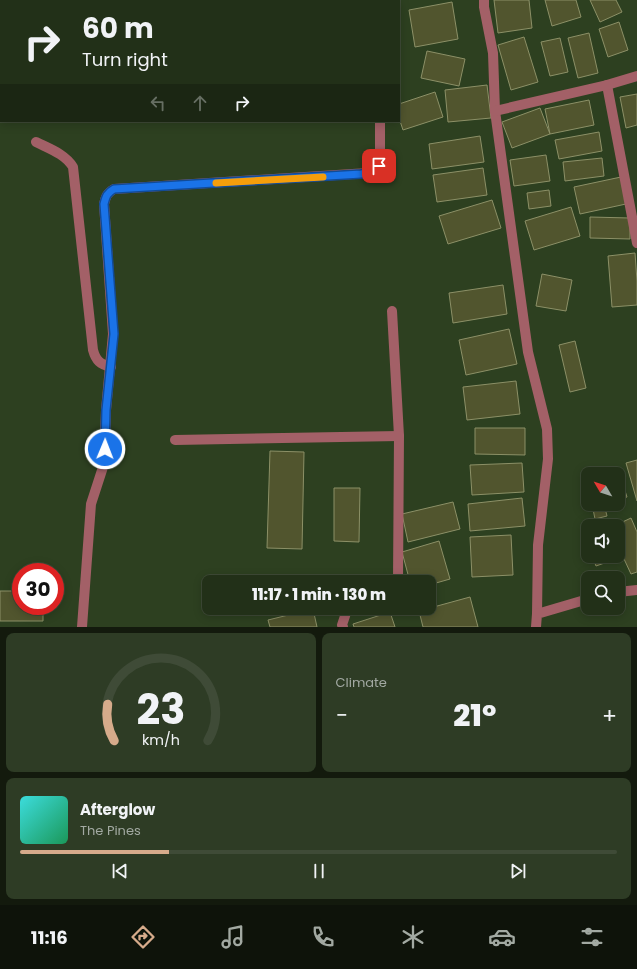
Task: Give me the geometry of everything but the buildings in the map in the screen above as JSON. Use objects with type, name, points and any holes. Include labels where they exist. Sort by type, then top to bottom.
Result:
[{"type":"street","points":[[484,0],[493,53],[495,111],[528,352],[547,430],[548,459],[538,544],[536,627]]},
{"type":"street","points":[[495,111],[607,85],[637,76]]},
{"type":"street","points":[[607,85],[637,243]]},
{"type":"street","points":[[82,627],[91,504],[104,464],[106,410],[114,334],[104,204],[106,196],[114,189],[368,173],[379,166],[380,122]]},
{"type":"street","points":[[36,142],[62,155],[73,167],[93,350],[95,358],[99,362],[111,366]]},
{"type":"street","points":[[392,311],[399,436],[398,575]]},
{"type":"street","points":[[175,440],[399,436]]},
{"type":"street","points":[[625,591],[637,590]]},
{"type":"street","points":[[537,614],[581,601]]},
{"type":"street","points":[[343,627],[342,625],[345,615]]},
{"type":"slow traffic","points":[[216,183],[323,177]]},
{"type":"route","points":[[105,449],[106,410],[114,334],[104,204],[106,196],[109,192],[114,189],[361,174],[368,173],[379,166]]}]
